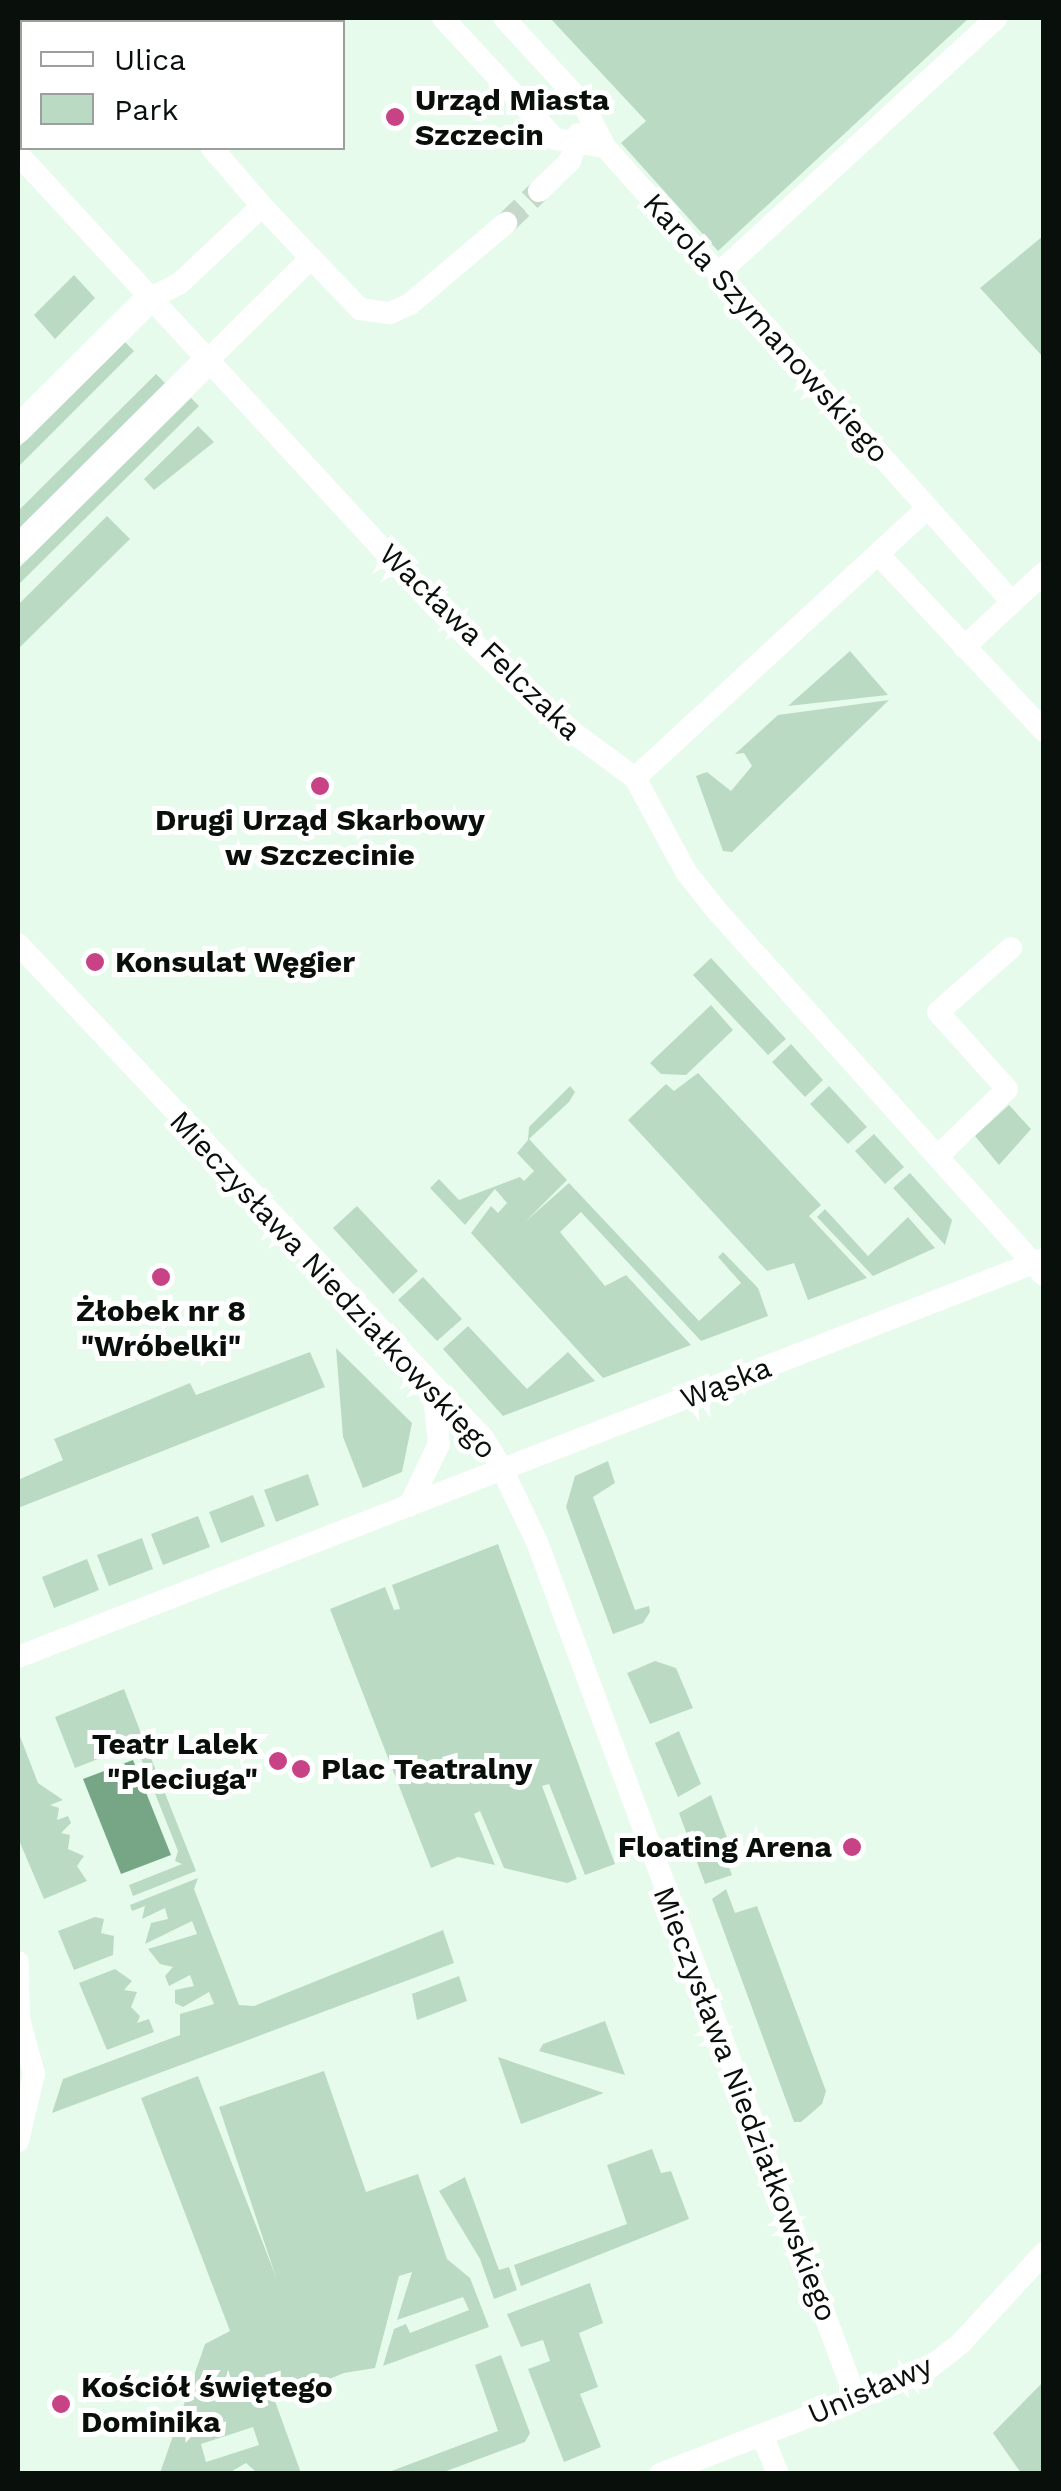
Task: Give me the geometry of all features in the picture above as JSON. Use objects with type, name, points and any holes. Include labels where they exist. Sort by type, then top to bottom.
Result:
[{"type":"street","points":[[443,18],[554,138],[576,146],[605,147]]},
{"type":"street","name":"Karola Szymanowskiego","points":[[504,18],[580,101],[605,147],[1012,602]]},
{"type":"street","points":[[718,274],[996,18]]},
{"type":"street","points":[[540,192],[567,165],[576,146],[580,101]]},
{"type":"street","points":[[214,150],[360,308],[390,313],[410,304],[506,223]]},
{"type":"street","name":"Wacława Felczaka","points":[[18,154],[206,362],[445,615],[547,713],[634,778],[686,872],[718,911],[1040,1265]]},
{"type":"street","points":[[18,429],[149,299],[179,284],[262,206]]},
{"type":"street","points":[[18,548],[311,258]]},
{"type":"street","points":[[634,778],[927,510]]},
{"type":"street","points":[[878,554],[1044,731]]},
{"type":"street","points":[[964,647],[1044,573]]},
{"type":"street","name":"Mieczysława Niedziałkowskiego","points":[[18,944],[483,1438],[502,1470],[537,1542],[856,2399]]},
{"type":"street","points":[[940,1154],[1006,1090],[938,1012],[1011,948]]},
{"type":"street","name":"Wąska","points":[[18,1657],[1040,1265]]},
{"type":"street","points":[[409,1506],[439,1444],[430,1382]]},
{"type":"street","points":[[18,1962],[18,2019],[34,2074],[18,2141]]},
{"type":"street","name":"Unisławy","points":[[660,2474],[856,2399],[940,2362],[1044,2253]]},
{"type":"street","points":[[762,2435],[778,2474]]},
{"type":"green space","points":[[550,18],[969,18],[718,251],[621,143],[646,121]]},
{"type":"green space","points":[[1043,236],[1043,357],[980,288]]},
{"type":"green space","points":[[74,275],[95,298],[55,339],[34,315]]},
{"type":"green space","points":[[125,342],[134,351],[18,467],[18,448]]},
{"type":"green space","points":[[156,374],[165,383],[18,530],[18,511]]},
{"type":"green space","points":[[191,398],[199,406],[18,585],[18,569]]},
{"type":"green space","points":[[198,426],[214,442],[154,490],[144,479]]},
{"type":"green space","points":[[107,516],[130,539],[18,649],[18,605]]},
{"type":"green space","points":[[850,651],[888,695],[788,706]]},
{"type":"green space","points":[[889,700],[732,852],[723,851],[696,776],[707,772],[731,791],[752,766],[744,753],[735,754],[778,715]]},
{"type":"green space","points":[[711,958],[786,1039],[768,1055],[693,975]]},
{"type":"green space","points":[[711,1005],[733,1030],[686,1075],[661,1074],[650,1063]]},
{"type":"green space","points":[[791,1044],[823,1080],[805,1097],[772,1062]]},
{"type":"green space","points":[[698,1073],[821,1205],[809,1216],[867,1278],[808,1300],[794,1263],[767,1271],[628,1120],[666,1084],[674,1091]]},
{"type":"green space","points":[[570,1086],[575,1092],[569,1102],[529,1139],[567,1180],[526,1221],[569,1183],[699,1321],[741,1283],[718,1257],[723,1252],[758,1288],[768,1316],[701,1341],[581,1212],[560,1232],[605,1286],[626,1275],[691,1345],[603,1378],[471,1233],[491,1206],[498,1213],[507,1203],[495,1189],[465,1225],[430,1188],[439,1179],[459,1200],[520,1177],[524,1181],[534,1171],[517,1153],[528,1140],[529,1127]]},
{"type":"green space","points":[[829,1086],[867,1127],[848,1144],[810,1104]]},
{"type":"green space","points":[[1009,1105],[1031,1129],[999,1165],[975,1136]]},
{"type":"green space","points":[[874,1134],[904,1167],[885,1184],[855,1151]]},
{"type":"green space","points":[[910,1173],[952,1220],[945,1245],[893,1188]]},
{"type":"green space","points":[[357,1206],[418,1271],[393,1294],[333,1228]]},
{"type":"green space","points":[[825,1209],[868,1256],[908,1217],[935,1248],[873,1276],[817,1217]]},
{"type":"green space","points":[[423,1277],[462,1319],[437,1341],[398,1300]]},
{"type":"green space","points":[[468,1326],[527,1389],[568,1352],[595,1381],[503,1416],[443,1349]]},
{"type":"green space","points":[[336,1348],[412,1423],[402,1472],[363,1488],[343,1437]]},
{"type":"green space","points":[[310,1352],[325,1387],[18,1508],[18,1480],[63,1460],[54,1439],[190,1383],[196,1395]]},
{"type":"green space","points":[[608,1461],[615,1483],[593,1497],[635,1610],[649,1606],[650,1612],[643,1623],[613,1634],[566,1507],[575,1476]]},
{"type":"green space","points":[[308,1474],[319,1505],[276,1522],[264,1490]]},
{"type":"green space","points":[[253,1495],[265,1526],[221,1543],[209,1512]]},
{"type":"green space","points":[[198,1516],[210,1547],[163,1565],[151,1534]]},
{"type":"green space","points":[[142,1538],[153,1569],[109,1586],[97,1555]]},
{"type":"green space","points":[[498,1544],[615,1864],[585,1875],[549,1784],[542,1786],[577,1879],[567,1883],[504,1868],[480,1811],[474,1814],[495,1865],[458,1857],[431,1868],[330,1609],[385,1587],[394,1610],[400,1609],[392,1585]]},
{"type":"green space","points":[[87,1559],[99,1590],[54,1608],[42,1577]]},
{"type":"green space","points":[[655,1661],[676,1668],[693,1708],[650,1724],[627,1673]]},
{"type":"green space","points":[[124,1689],[144,1741],[75,1768],[55,1717]]},
{"type":"green space","points":[[18,1731],[38,1783],[63,1800],[50,1805],[59,1808],[57,1820],[68,1816],[71,1823],[61,1833],[70,1835],[68,1849],[84,1856],[77,1866],[87,1881],[44,1899],[18,1838]]},
{"type":"green space","points":[[679,1731],[701,1784],[678,1797],[655,1743]]},
{"type":"green space","points":[[147,1748],[196,1871],[133,1896],[129,1885],[182,1864],[175,1861],[178,1851],[138,1751]]},
{"type":"green space","points":[[711,1795],[729,1843],[721,1847],[732,1875],[705,1884],[679,1813]]},
{"type":"green space","points":[[198,1878],[194,1889],[239,2005],[254,2006],[443,1930],[454,1963],[52,2113],[63,2079],[180,2035],[180,2014],[214,2004],[209,1992],[183,2007],[175,2003],[175,1990],[194,1986],[190,1975],[169,1986],[165,1976],[173,1967],[160,1964],[148,1949],[197,1934],[192,1921],[145,1944],[151,1923],[168,1919],[165,1908],[142,1919],[145,1906],[132,1911],[130,1905]]},
{"type":"green space","points":[[726,1889],[735,1913],[757,1906],[826,2091],[822,2104],[801,2122],[794,2122],[712,1899]]},
{"type":"green space","points":[[95,1917],[104,1919],[101,1933],[114,1936],[113,1955],[74,1970],[58,1931]]},
{"type":"green space","points":[[115,1969],[132,1981],[124,1990],[137,1992],[131,2007],[140,2016],[137,2023],[149,2019],[154,2032],[107,2050],[79,1983]]},
{"type":"green space","points":[[459,1976],[467,2001],[417,2020],[412,1994]]},
{"type":"green space","points":[[605,2021],[625,2075],[539,2051],[543,2044]]},
{"type":"green space","points":[[498,2057],[604,2093],[521,2124]]},
{"type":"green space","points":[[324,2071],[366,2192],[418,2174],[447,2259],[470,2278],[489,2327],[383,2366],[394,2329],[406,2324],[410,2333],[469,2310],[463,2297],[397,2320],[412,2272],[399,2276],[375,2368],[344,2373],[275,2401],[301,2473],[257,2473],[246,2463],[229,2473],[160,2473],[205,2344],[230,2331],[141,2098],[198,2076],[276,2277],[219,2107]],"holes":[[[253,2427],[259,2445],[206,2462],[201,2444]]]},
{"type":"green space","points":[[652,2149],[661,2173],[671,2171],[689,2219],[521,2286],[514,2265],[627,2224],[607,2165]]},
{"type":"green space","points":[[465,2177],[499,2270],[509,2267],[517,2290],[494,2299],[480,2259],[439,2191]]},
{"type":"green space","points":[[590,2283],[603,2323],[579,2333],[598,2387],[580,2394],[601,2447],[564,2462],[528,2369],[550,2361],[543,2340],[521,2347],[507,2314]]},
{"type":"green space","points":[[501,2355],[530,2433],[525,2442],[441,2473],[386,2473],[498,2431],[475,2365]]},
{"type":"green space","points":[[1043,2382],[1043,2473],[1021,2473],[993,2433]]},
{"type":"shaded area","points":[[133,1760],[171,1855],[121,1874],[83,1779]]},
{"type":"tunnel","points":[[506,223],[539,191]]},
{"type":"place","name":"Urząd Miasta Szczecin","points":[[395,117]]},
{"type":"place","name":"Drugi Urząd Skarbowy w Szczecinie","points":[[320,786]]},
{"type":"place","name":"Konsulat Węgier","points":[[95,962]]},
{"type":"place","name":"Żłobek nr 8 \"Wróbelki\"","points":[[161,1277]]},
{"type":"place","name":"Teatr Lalek \"Pleciuga\"","points":[[278,1761]]},
{"type":"place","name":"Plac Teatralny","points":[[301,1769]]},
{"type":"place","name":"Floating Arena","points":[[852,1847]]},
{"type":"place","name":"Kościół świętego Dominika","points":[[61,2404]]}]
